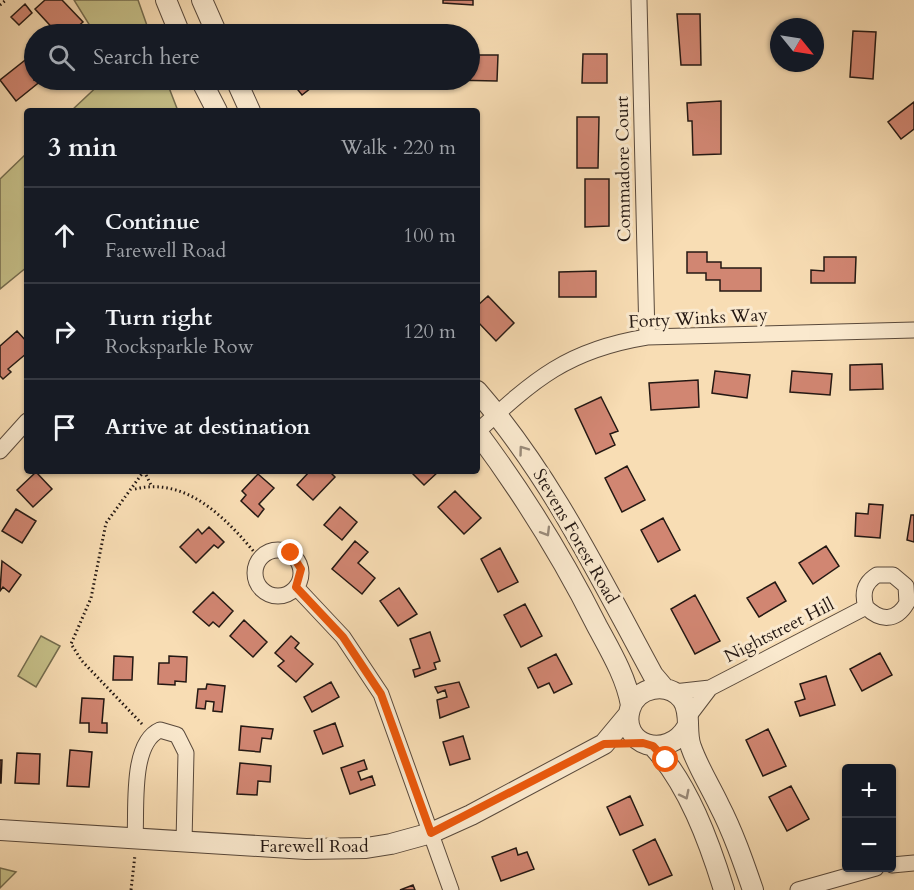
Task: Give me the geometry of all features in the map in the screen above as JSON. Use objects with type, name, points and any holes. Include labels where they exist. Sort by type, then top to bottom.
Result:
[{"type":"street","points":[[165,0],[176,24]]},
{"type":"street","points":[[202,0],[213,24]]},
{"type":"street","name":"Commadore Court","points":[[639,0],[647,337]]},
{"type":"street","points":[[206,90],[216,108]]},
{"type":"street","points":[[241,90],[249,108]]},
{"type":"street","name":"Forty Winks Way","points":[[480,429],[561,363],[585,351],[612,342],[647,337],[914,330]]},
{"type":"street","name":"Stevens Forest Road","points":[[480,394],[544,479],[575,528],[653,675],[686,707],[691,747],[720,806],[753,890]]},
{"type":"street","points":[[0,451],[24,424]]},
{"type":"street","name":"Stevens Forest Road","points":[[480,436],[521,491],[551,540],[628,688],[633,733],[666,760],[698,822],[724,890]]},
{"type":"street","points":[[280,549],[291,553],[301,569],[296,587],[285,595],[277,596],[260,589],[254,571],[259,558],[270,550],[280,549]]},
{"type":"street","points":[[296,587],[343,637],[381,694],[451,890]]},
{"type":"street","name":"Nightstreet Hill","points":[[710,688],[866,608]]},
{"type":"street","points":[[630,710],[645,691],[710,688]]},
{"type":"street","points":[[648,744],[666,746],[675,742],[710,688]]},
{"type":"street","name":"Farewell Road","points":[[0,830],[331,850],[391,844],[431,833],[604,744],[630,710]]},
{"type":"street","points":[[135,838],[140,753],[152,734],[160,730],[177,735],[186,753],[184,842]]},
{"type":"street","name":"Farewell Road","points":[[604,744],[648,744]]},
{"type":"street","points":[[896,865],[914,863]]},
{"type":"street","points":[[798,890],[859,872]]},
{"type":"path","points":[[0,5],[6,0]]},
{"type":"path","points":[[142,474],[134,489],[115,508],[106,523],[91,598],[70,644],[82,661],[152,734]]},
{"type":"path","points":[[146,474],[151,485]]},
{"type":"path","points":[[134,489],[151,485],[183,492],[205,504],[223,518],[259,558]]},
{"type":"path","points":[[130,890],[135,838]]},
{"type":"shaded area","points":[[74,0],[138,0],[146,24],[89,24]]},
{"type":"shaded area","points":[[93,90],[170,90],[177,108],[74,108]]},
{"type":"shaded area","points":[[24,156],[24,269],[0,289],[0,179]]},
{"type":"shaded area","points":[[41,636],[60,646],[36,687],[18,676]]},
{"type":"shaded area","points":[[0,868],[16,872],[0,888]]},
{"type":"building","points":[[45,0],[62,0],[83,22],[81,24],[49,24],[35,9]]},
{"type":"building","points":[[443,0],[473,0],[473,5],[443,3]]},
{"type":"building","points":[[25,4],[32,13],[19,25],[11,17]]},
{"type":"building","points":[[677,14],[700,14],[701,65],[681,65]]},
{"type":"building","points":[[853,31],[876,32],[873,79],[850,77]]},
{"type":"building","points":[[583,54],[607,54],[607,83],[582,83]]},
{"type":"building","points":[[480,55],[498,55],[497,81],[480,81]]},
{"type":"building","points":[[24,61],[24,90],[30,90],[16,101],[0,80]]},
{"type":"building","points":[[298,90],[308,90],[302,95]]},
{"type":"building","points":[[721,101],[721,154],[693,155],[692,121],[688,121],[687,103]]},
{"type":"building","points":[[914,102],[914,129],[901,139],[888,122]]},
{"type":"building","points":[[577,117],[599,117],[598,168],[577,168]]},
{"type":"building","points":[[585,179],[609,179],[609,226],[585,227]]},
{"type":"building","points":[[687,252],[707,252],[707,262],[721,262],[721,268],[761,268],[761,291],[720,291],[720,280],[706,280],[706,273],[687,273]]},
{"type":"building","points":[[824,257],[856,257],[855,283],[811,283],[811,270],[824,271]]},
{"type":"building","points":[[596,271],[596,297],[559,297],[559,272]]},
{"type":"building","points":[[488,296],[514,323],[496,341],[480,324],[480,303]]},
{"type":"building","points":[[17,331],[24,339],[24,356],[8,369],[11,372],[3,379],[0,376],[0,346]]},
{"type":"building","points":[[882,364],[883,389],[850,390],[850,365]]},
{"type":"building","points":[[715,371],[750,375],[747,398],[712,393]]},
{"type":"building","points":[[792,371],[832,374],[830,395],[790,392]]},
{"type":"building","points":[[698,380],[699,407],[651,410],[649,383]]},
{"type":"building","points":[[601,397],[618,431],[610,434],[615,445],[596,454],[575,409]]},
{"type":"building","points":[[627,466],[645,500],[622,512],[605,478]]},
{"type":"building","points":[[34,474],[38,474],[52,489],[33,507],[17,490]]},
{"type":"building","points":[[258,474],[274,488],[259,504],[264,509],[258,517],[241,501],[246,495],[242,491]]},
{"type":"building","points":[[307,474],[332,474],[335,477],[313,500],[297,485]]},
{"type":"building","points":[[413,474],[436,474],[424,485]]},
{"type":"building","points":[[455,491],[481,518],[464,534],[438,507]]},
{"type":"building","points":[[869,504],[883,505],[880,538],[855,536],[856,513],[868,514]]},
{"type":"building","points":[[340,507],[357,522],[342,540],[324,525]]},
{"type":"building","points":[[16,509],[36,521],[22,543],[2,531]]},
{"type":"building","points":[[911,515],[914,515],[914,542],[907,540]]},
{"type":"building","points":[[663,518],[680,550],[658,562],[641,530]]},
{"type":"building","points":[[209,527],[224,542],[218,548],[214,545],[196,563],[180,547],[198,529],[202,534]]},
{"type":"building","points":[[355,541],[368,552],[358,563],[375,578],[362,594],[332,569]]},
{"type":"building","points":[[826,546],[839,566],[813,584],[799,563]]},
{"type":"building","points":[[500,548],[518,582],[498,592],[481,559]]},
{"type":"building","points":[[2,561],[21,575],[9,592],[3,587],[0,591]]},
{"type":"building","points":[[775,582],[786,601],[759,617],[747,598]]},
{"type":"building","points":[[399,588],[417,614],[398,626],[380,601]]},
{"type":"building","points":[[213,592],[233,611],[219,627],[213,622],[209,626],[193,612]]},
{"type":"building","points":[[695,595],[720,641],[695,654],[671,609]]},
{"type":"building","points":[[525,604],[542,636],[521,647],[504,615]]},
{"type":"building","points":[[244,620],[267,642],[253,657],[230,636]]},
{"type":"building","points":[[430,632],[440,661],[434,663],[436,669],[415,677],[413,670],[420,668],[410,639]]},
{"type":"building","points":[[291,636],[299,643],[295,648],[313,664],[296,682],[278,666],[284,661],[275,653]]},
{"type":"building","points":[[880,653],[892,675],[862,691],[850,669]]},
{"type":"building","points":[[556,654],[572,684],[554,693],[549,683],[538,688],[528,668]]},
{"type":"building","points":[[114,656],[133,657],[132,680],[113,680]]},
{"type":"building","points":[[169,656],[187,657],[186,682],[175,681],[175,685],[158,684],[159,663],[169,663]]},
{"type":"building","points":[[826,676],[835,705],[800,716],[795,702],[805,699],[800,684]]},
{"type":"building","points":[[331,682],[339,697],[312,712],[304,697]]},
{"type":"building","points":[[459,682],[469,707],[440,718],[437,700],[447,697],[445,690],[438,693],[435,687]]},
{"type":"building","points":[[207,684],[225,686],[222,712],[213,711],[214,702],[206,701],[205,709],[196,708],[198,689],[206,689]]},
{"type":"building","points":[[82,698],[104,699],[102,723],[107,723],[107,733],[89,732],[89,723],[80,723]]},
{"type":"building","points":[[335,723],[343,746],[323,754],[314,731]]},
{"type":"building","points":[[241,726],[273,729],[271,739],[262,738],[260,752],[239,750]]},
{"type":"building","points":[[768,729],[786,766],[763,776],[746,740]]},
{"type":"building","points":[[463,736],[470,759],[450,765],[443,742]]},
{"type":"building","points":[[70,750],[92,752],[89,787],[67,786]]},
{"type":"building","points":[[17,753],[40,754],[39,784],[15,783]]},
{"type":"building","points":[[0,760],[2,760],[1,783],[0,783]]},
{"type":"building","points":[[364,760],[367,769],[358,772],[361,780],[372,776],[375,785],[350,794],[341,768]]},
{"type":"building","points":[[240,763],[271,766],[270,782],[258,781],[257,795],[237,794]]},
{"type":"building","points":[[791,786],[809,819],[787,831],[769,797]]},
{"type":"building","points":[[630,796],[643,825],[620,835],[607,807]]},
{"type":"building","points":[[655,839],[672,875],[649,885],[633,850]]},
{"type":"building","points":[[516,848],[518,855],[527,852],[534,869],[501,881],[492,857]]},
{"type":"building","points":[[413,885],[415,890],[400,890]]},
{"type":"route","points":[[291,553],[301,569],[296,587],[343,637],[381,694],[431,833],[471,815],[604,744],[643,743],[653,746],[666,760]]}]
